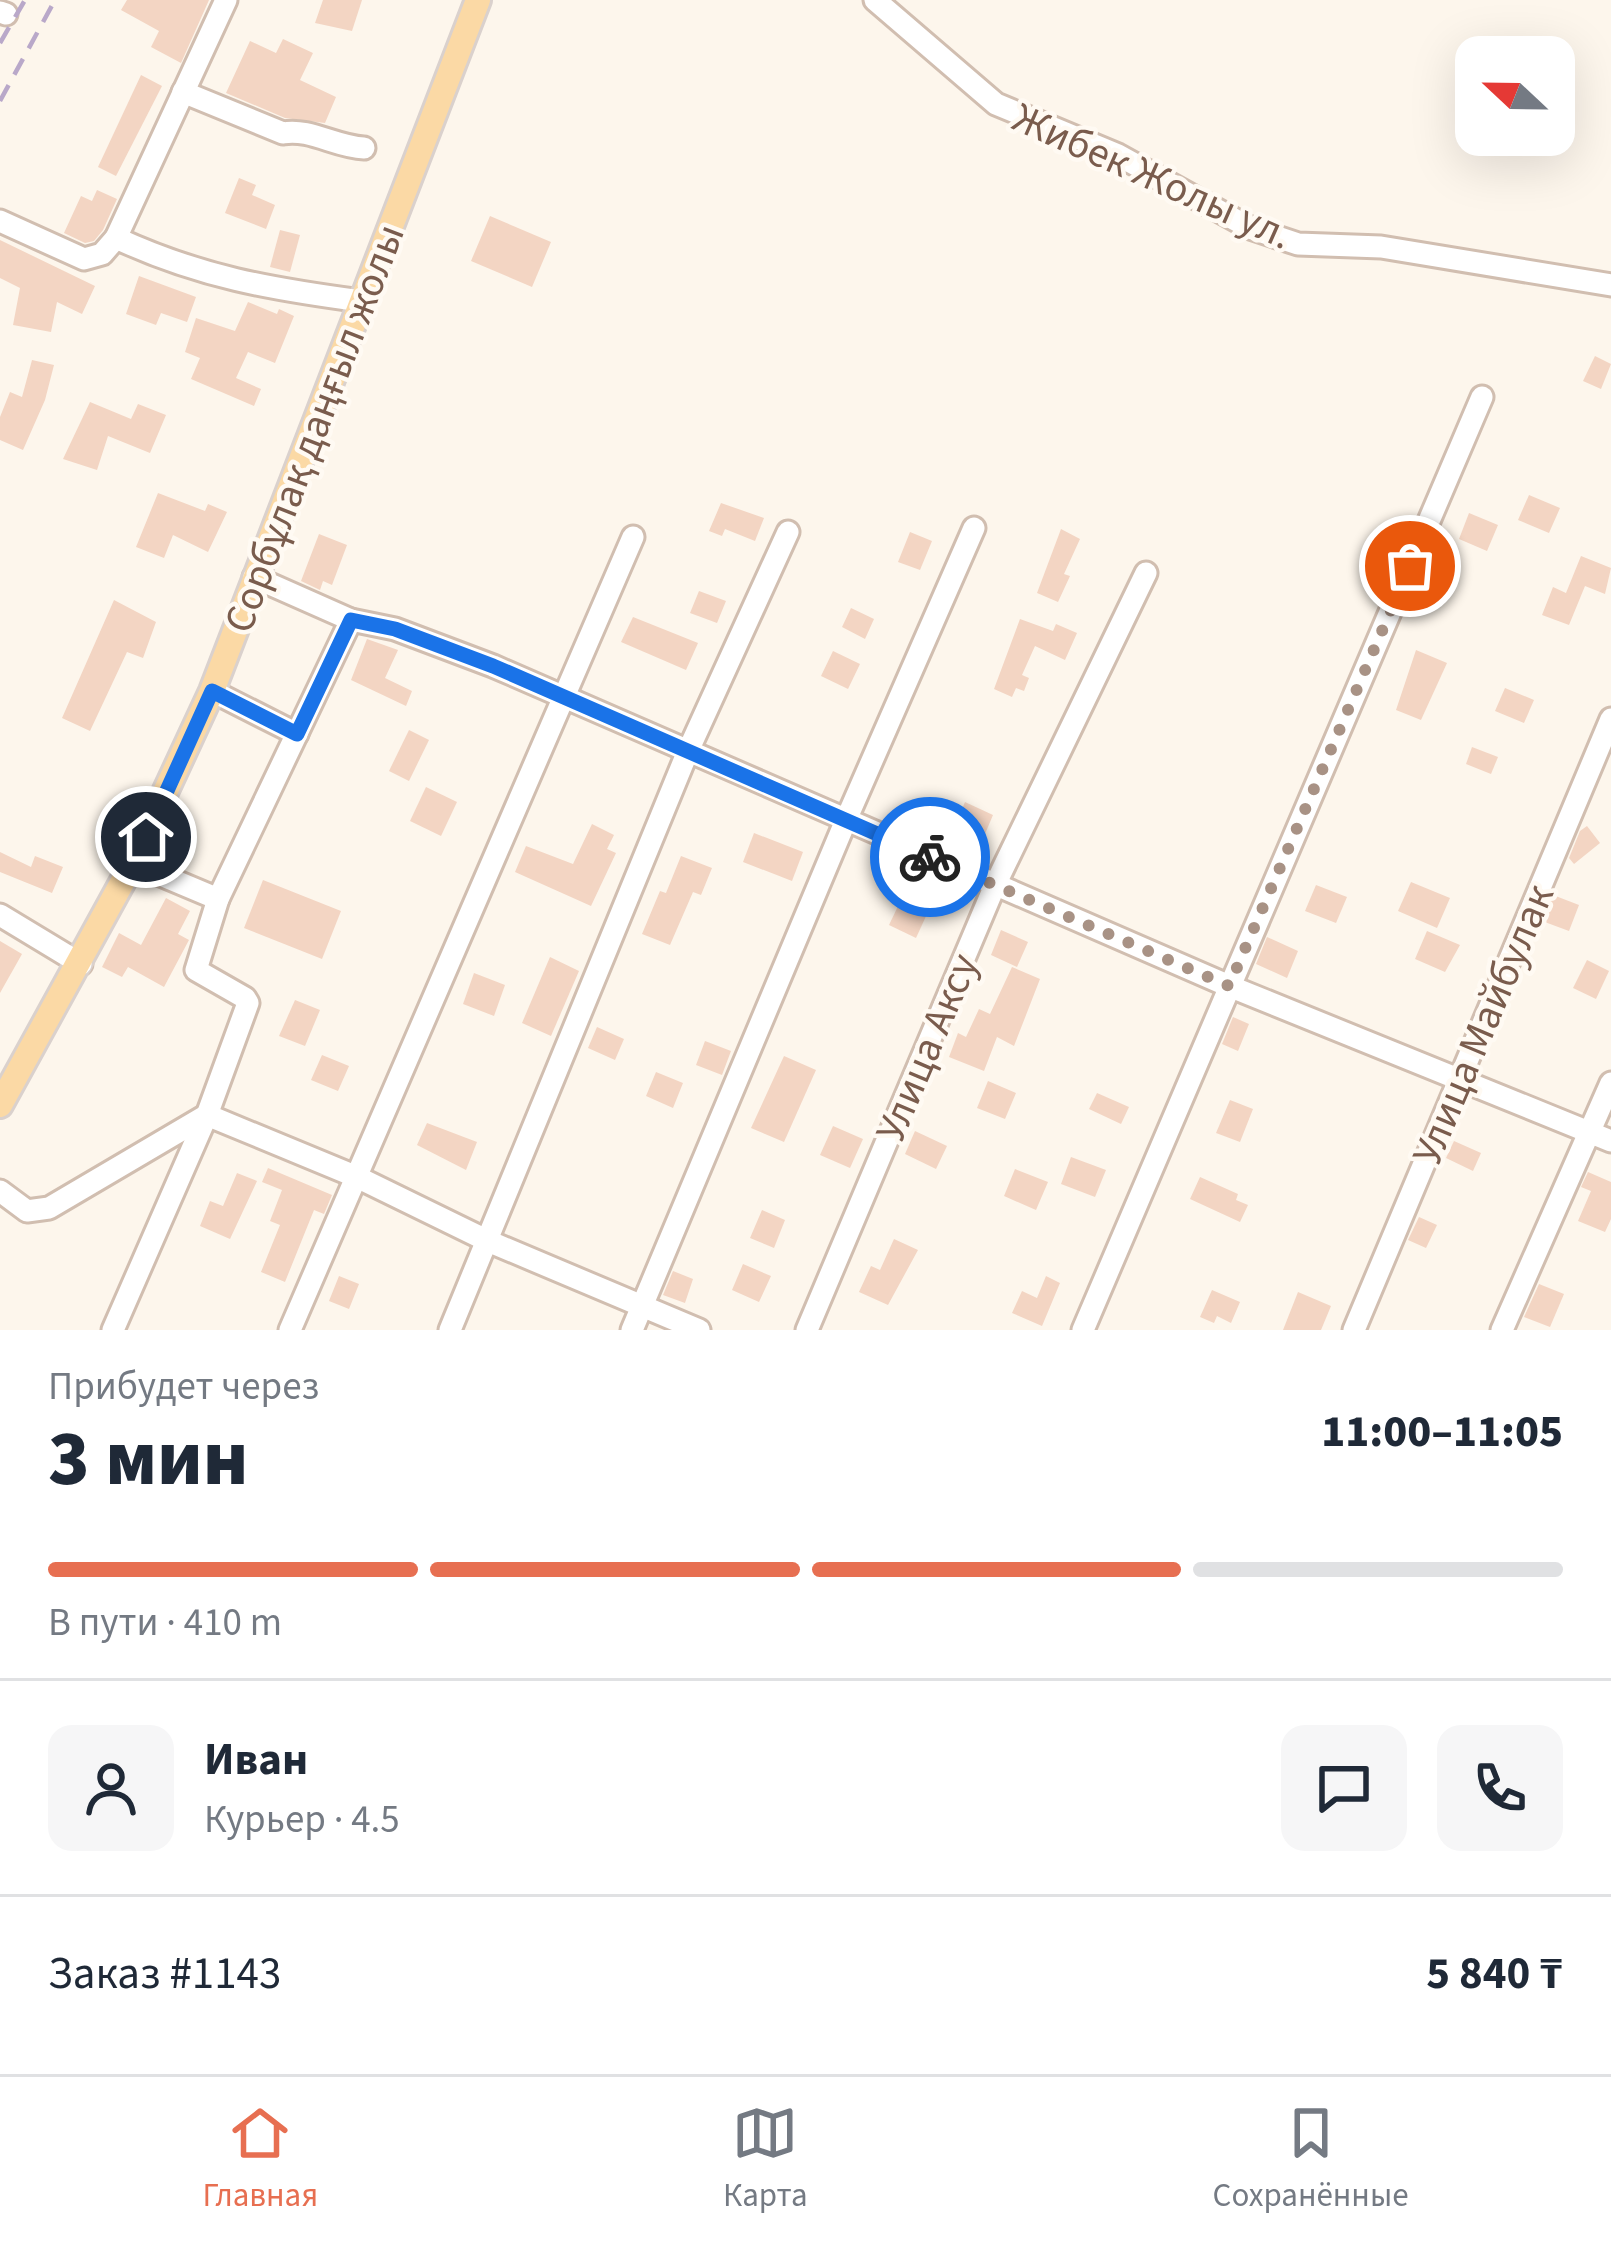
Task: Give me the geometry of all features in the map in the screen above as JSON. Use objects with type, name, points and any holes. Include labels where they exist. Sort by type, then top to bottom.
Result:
[{"type":"main road","name":"Сорбұлақ даңғыл жолы","points":[[0,1105],[81,964],[212,691],[478,0]]},
{"type":"street","points":[[0,221],[84,259],[102,254],[116,238],[226,0]]},
{"type":"street","name":"Жибек Жолы ул.","points":[[875,0],[996,104],[1118,155],[1250,228],[1298,244],[1401,250],[1611,285]]},
{"type":"street","points":[[183,92],[283,133],[298,130],[341,147],[364,148]]},
{"type":"street","points":[[116,238],[173,265],[277,290],[361,301]]},
{"type":"street","points":[[1083,1330],[1482,397]]},
{"type":"street","points":[[632,1330],[974,528]]},
{"type":"street","points":[[450,1330],[688,751],[788,532]]},
{"type":"street","points":[[290,1330],[634,537]]},
{"type":"street","name":"Улица Аксу","points":[[807,1330],[995,885],[1146,573]]},
{"type":"street","points":[[254,578],[351,620],[395,629],[562,696],[1229,986],[1601,1137]]},
{"type":"street","points":[[113,1330],[207,1115],[248,1003],[196,970],[218,899],[351,620]]},
{"type":"street","points":[[212,691],[297,734]]},
{"type":"street","name":"Улица Майбулак","points":[[1354,1330],[1611,719]]},
{"type":"street","points":[[129,870],[149,870],[218,899]]},
{"type":"street","points":[[0,915],[81,964]]},
{"type":"street","points":[[1502,1330],[1601,1137],[1611,1083]]},
{"type":"street","points":[[207,1115],[699,1330]]},
{"type":"street","points":[[0,1190],[27,1211],[49,1208],[207,1115]]},
{"type":"building","points":[[127,0],[209,0],[181,63],[151,47],[159,31],[121,10]]},
{"type":"building","points":[[323,0],[362,0],[352,31],[315,23]]},
{"type":"building","points":[[283,39],[313,53],[300,80],[336,97],[325,123],[285,118],[226,93],[250,41],[276,53]]},
{"type":"building","points":[[141,75],[162,86],[116,176],[98,167]]},
{"type":"building","points":[[239,178],[256,185],[252,195],[275,205],[266,229],[225,213]]},
{"type":"building","points":[[97,190],[117,199],[103,230],[94,241],[85,243],[64,233],[81,196],[92,201]]},
{"type":"building","points":[[490,216],[551,242],[532,287],[471,261]]},
{"type":"building","points":[[280,230],[300,235],[290,272],[270,267]]},
{"type":"building","points":[[0,240],[95,286],[82,314],[57,302],[51,332],[13,325],[20,288],[0,278]]},
{"type":"building","points":[[139,276],[196,297],[187,322],[161,313],[156,325],[126,314]]},
{"type":"building","points":[[248,302],[294,316],[275,363],[248,352],[236,378],[261,389],[254,406],[191,379],[200,358],[185,352],[196,318],[235,331]]},
{"type":"building","points":[[1595,356],[1611,364],[1601,389],[1583,381]]},
{"type":"building","points":[[32,360],[54,365],[23,450],[0,440],[0,417],[10,392],[22,397]]},
{"type":"building","points":[[90,402],[131,419],[138,404],[166,415],[150,453],[108,436],[97,470],[63,459]]},
{"type":"building","points":[[158,493],[205,511],[208,504],[227,512],[208,552],[173,535],[164,558],[136,547]]},
{"type":"building","points":[[1529,495],[1560,508],[1549,533],[1518,520]]},
{"type":"building","points":[[721,503],[764,518],[755,541],[725,529],[722,536],[709,531]]},
{"type":"building","points":[[1469,513],[1498,525],[1487,551],[1459,539]]},
{"type":"building","points":[[1061,529],[1080,539],[1058,602],[1037,593]]},
{"type":"building","points":[[910,532],[932,541],[920,570],[898,562]]},
{"type":"building","points":[[319,534],[347,545],[332,585],[323,581],[320,590],[301,581]]},
{"type":"building","points":[[1581,556],[1611,568],[1605,594],[1585,586],[1569,625],[1542,615],[1553,587],[1566,593]]},
{"type":"building","points":[[699,591],[726,601],[717,623],[690,613]]},
{"type":"building","points":[[114,600],[156,622],[143,658],[127,652],[90,731],[62,718]]},
{"type":"building","points":[[851,608],[874,619],[865,639],[842,627]]},
{"type":"building","points":[[633,617],[698,643],[686,670],[621,642]]},
{"type":"building","points":[[1020,619],[1053,631],[1056,624],[1077,633],[1065,660],[1035,646],[1022,675],[1029,678],[1024,691],[1016,688],[1012,697],[994,689]]},
{"type":"building","points":[[367,639],[398,650],[385,678],[412,691],[406,706],[351,680]]},
{"type":"building","points":[[1416,650],[1447,663],[1421,720],[1396,710]]},
{"type":"building","points":[[833,651],[860,664],[848,689],[821,676]]},
{"type":"building","points":[[1505,688],[1534,700],[1524,723],[1495,711]]},
{"type":"building","points":[[409,730],[429,740],[409,781],[389,771]]},
{"type":"building","points":[[1472,747],[1498,757],[1491,774],[1466,764]]},
{"type":"building","points":[[426,787],[457,802],[441,836],[410,821]]},
{"type":"building","points":[[965,802],[993,815],[982,841],[954,828]]},
{"type":"building","points":[[592,824],[614,835],[607,849],[616,853],[591,906],[515,872],[526,846],[573,864]]},
{"type":"building","points":[[1587,826],[1600,843],[1574,864],[1569,858],[1580,831]]},
{"type":"building","points":[[754,833],[803,852],[792,881],[743,862]]},
{"type":"building","points":[[0,852],[31,867],[35,856],[63,867],[52,893],[0,872]]},
{"type":"building","points":[[681,856],[712,868],[701,895],[693,892],[670,945],[642,934]]},
{"type":"building","points":[[263,880],[341,911],[322,959],[244,928]]},
{"type":"building","points":[[1411,882],[1450,898],[1437,928],[1398,911]]},
{"type":"building","points":[[1316,885],[1347,897],[1336,923],[1305,911]]},
{"type":"building","points":[[1553,895],[1579,905],[1569,931],[1542,921]]},
{"type":"building","points":[[166,898],[190,911],[178,934],[189,940],[164,987],[128,967],[122,977],[102,967],[119,933],[141,945]]},
{"type":"building","points":[[900,902],[927,914],[916,938],[889,925]]},
{"type":"building","points":[[1001,930],[1028,942],[1017,967],[991,955]]},
{"type":"building","points":[[1427,931],[1460,945],[1445,972],[1415,959]]},
{"type":"building","points":[[1267,937],[1298,951],[1287,978],[1256,964]]},
{"type":"building","points":[[0,941],[22,954],[0,993]]},
{"type":"building","points":[[550,957],[579,971],[551,1036],[522,1023]]},
{"type":"building","points":[[1587,960],[1609,971],[1596,999],[1573,988]]},
{"type":"building","points":[[1012,967],[1040,979],[1014,1046],[997,1037],[984,1071],[949,1057],[958,1033],[966,1037],[979,1009],[990,1014]]},
{"type":"building","points":[[474,973],[505,985],[494,1016],[463,1004]]},
{"type":"building","points":[[295,1000],[320,1010],[305,1046],[279,1036]]},
{"type":"building","points":[[1233,1017],[1249,1024],[1238,1051],[1222,1044]]},
{"type":"building","points":[[597,1027],[624,1039],[615,1060],[588,1048]]},
{"type":"building","points":[[705,1041],[731,1051],[722,1075],[696,1065]]},
{"type":"building","points":[[322,1055],[349,1066],[338,1091],[311,1080]]},
{"type":"building","points":[[784,1056],[816,1070],[784,1142],[751,1128]]},
{"type":"building","points":[[656,1072],[683,1083],[673,1108],[646,1096]]},
{"type":"building","points":[[988,1081],[1016,1093],[1005,1119],[977,1108]]},
{"type":"building","points":[[1097,1093],[1129,1107],[1121,1124],[1089,1109]]},
{"type":"building","points":[[1230,1100],[1253,1109],[1240,1142],[1216,1133]]},
{"type":"building","points":[[427,1123],[477,1142],[466,1170],[417,1145]]},
{"type":"building","points":[[833,1126],[863,1139],[850,1168],[820,1155]]},
{"type":"building","points":[[915,1131],[947,1146],[936,1169],[905,1154]]},
{"type":"building","points":[[1454,1141],[1481,1153],[1473,1171],[1446,1158]]},
{"type":"building","points":[[1071,1157],[1106,1170],[1095,1197],[1061,1184]]},
{"type":"building","points":[[268,1168],[332,1195],[324,1214],[314,1210],[285,1282],[261,1272],[280,1225],[270,1221],[282,1190],[262,1182]]},
{"type":"building","points":[[1015,1169],[1048,1182],[1036,1210],[1004,1196]]},
{"type":"building","points":[[1588,1172],[1611,1182],[1611,1219],[1605,1232],[1578,1221],[1591,1191],[1581,1187]]},
{"type":"building","points":[[237,1173],[257,1181],[230,1239],[200,1226],[210,1201],[223,1206]]},
{"type":"building","points":[[1200,1177],[1238,1194],[1236,1200],[1248,1205],[1240,1222],[1190,1199]]},
{"type":"building","points":[[762,1210],[785,1220],[774,1248],[750,1238]]},
{"type":"building","points":[[1419,1217],[1437,1225],[1426,1248],[1408,1240]]},
{"type":"building","points":[[894,1239],[918,1250],[888,1305],[859,1292],[871,1266],[880,1270]]},
{"type":"building","points":[[743,1264],[771,1276],[759,1302],[732,1290]]},
{"type":"building","points":[[673,1271],[693,1279],[685,1303],[663,1295]]},
{"type":"building","points":[[339,1276],[359,1284],[349,1309],[329,1301]]},
{"type":"building","points":[[1046,1276],[1060,1283],[1042,1326],[1012,1313],[1022,1291],[1037,1298]]},
{"type":"building","points":[[1539,1284],[1564,1294],[1550,1327],[1524,1317]]},
{"type":"building","points":[[1212,1290],[1240,1302],[1231,1323],[1217,1316],[1214,1323],[1200,1317]]},
{"type":"building","points":[[1298,1292],[1331,1306],[1321,1330],[1283,1330]]},
{"type":"railway","points":[[0,43],[25,0]]},
{"type":"railway","points":[[0,101],[55,0]]},
{"type":"way so far","points":[[930,857],[1229,986],[1410,566]]},
{"type":"route","points":[[146,837],[212,691],[297,734],[351,620],[395,629],[493,666],[930,857]]}]
